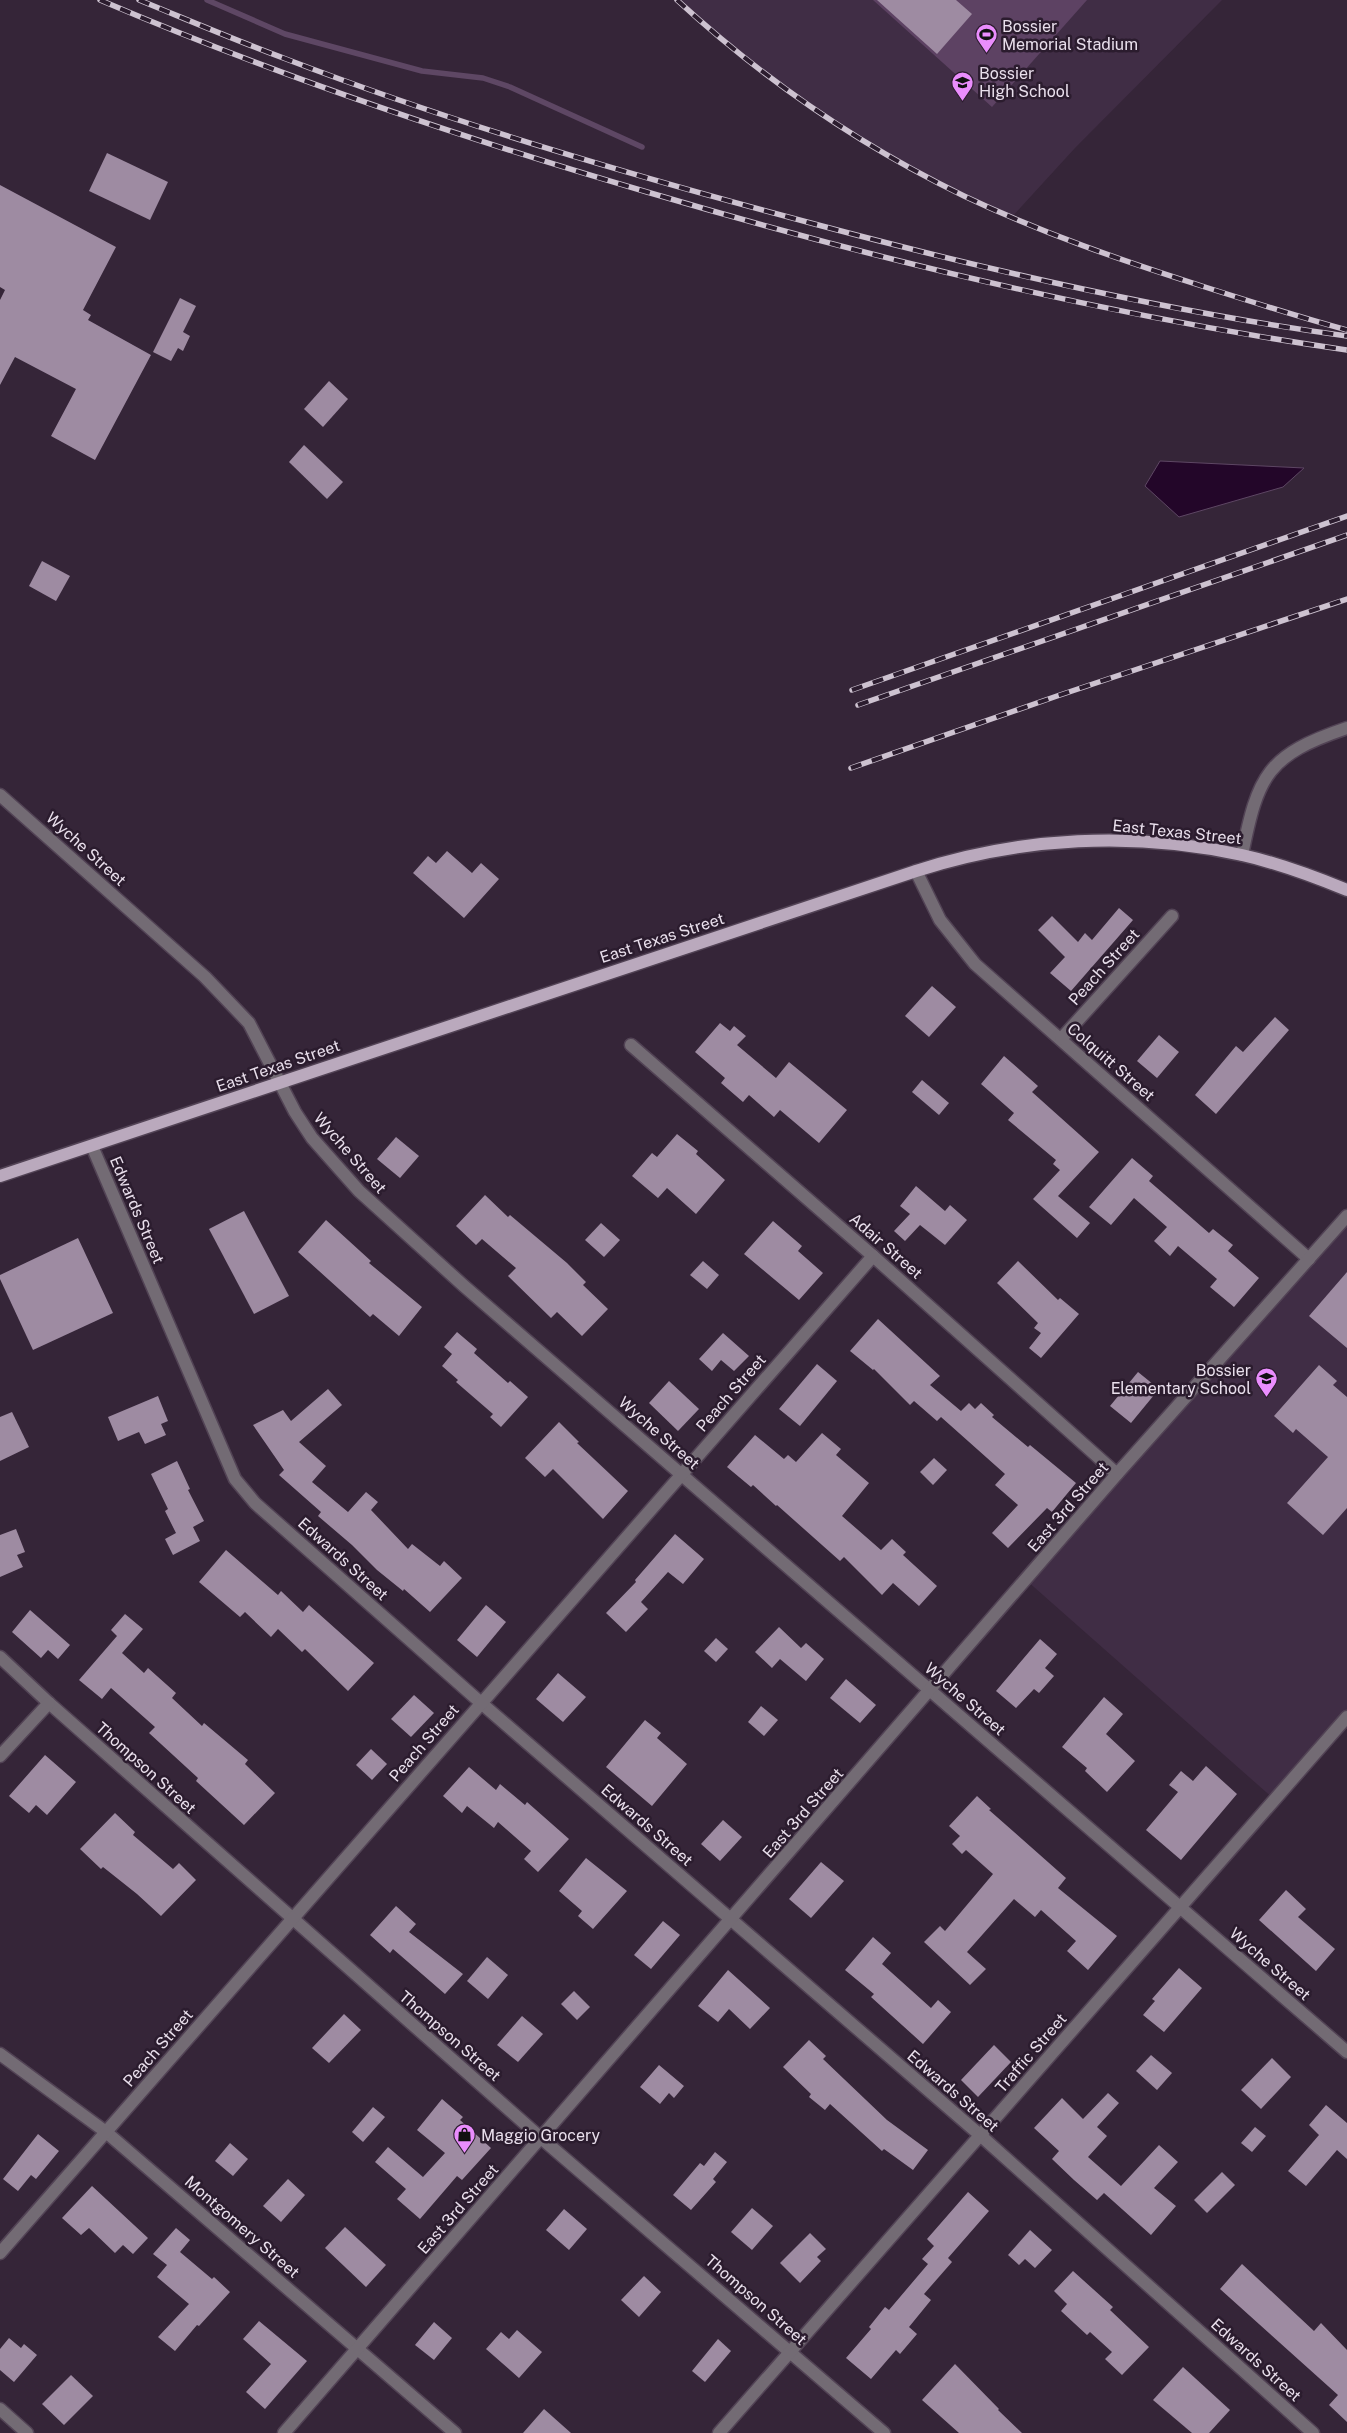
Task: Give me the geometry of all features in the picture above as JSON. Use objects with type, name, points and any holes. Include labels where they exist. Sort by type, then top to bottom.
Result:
[{"type":"main road","name":"East Texas Street","points":[[0,1176],[916,871],[984,852],[1021,846],[1096,840],[1133,840],[1242,855],[1287,867],[1347,890]]},
{"type":"street","points":[[1242,855],[1255,797],[1265,778],[1280,761],[1295,749],[1316,738],[1347,728]]},
{"type":"street","name":"Wyche Street","points":[[0,795],[205,977],[249,1023],[312,1138],[358,1191],[1347,2052]]},
{"type":"street","name":"Colquitt Street","points":[[916,871],[940,920],[975,964],[1309,1258]]},
{"type":"street","name":"Peach Street","points":[[1061,1039],[1172,916]]},
{"type":"street","name":"Adair Street","points":[[631,1045],[873,1256],[1118,1474]]},
{"type":"street","name":"Edwards Street","points":[[92,1146],[235,1478],[255,1503],[480,1702],[980,2136],[1313,2433]]},
{"type":"street","name":"East 3rd Street","points":[[284,2433],[1118,1474],[1347,1216]]},
{"type":"street","name":"Peach Street","points":[[0,2253],[293,1919],[480,1702],[873,1256]]},
{"type":"street","name":"Thompson Street","points":[[0,1657],[49,1703],[541,2138],[884,2433]]},
{"type":"street","points":[[0,1756],[49,1703]]},
{"type":"street","name":"Traffic Street","points":[[719,2433],[1347,1717]]},
{"type":"street","name":"Montgomery Street","points":[[0,2054],[106,2132],[455,2433]]},
{"type":"street","points":[[0,2409],[28,2433]]},
{"type":"shaded area","name":"Bossier High School","points":[[677,0],[1222,0],[1075,148],[1011,218],[913,170],[851,132],[755,64]]},
{"type":"shaded area","name":"Bossier Memorial Stadium","points":[[873,0],[1087,0],[992,107]]},
{"type":"shaded area","points":[[1160,461],[1304,468],[1283,487],[1179,517],[1145,486]]},
{"type":"shaded area","name":"Bossier Elementary School","points":[[1347,1215],[1347,1717],[1275,1800],[1026,1580]]},
{"type":"building","points":[[877,0],[956,0],[972,14],[937,54]]},
{"type":"building","points":[[107,153],[168,182],[150,220],[89,191]]},
{"type":"building","points":[[0,185],[116,247],[83,310],[91,315],[88,320],[151,355],[95,460],[51,436],[76,389],[15,357],[0,385],[0,300],[5,290],[0,287]]},
{"type":"building","points":[[180,298],[196,306],[183,332],[190,336],[183,351],[178,348],[171,361],[153,352]]},
{"type":"building","points":[[329,381],[348,399],[323,427],[304,409]]},
{"type":"building","points":[[304,445],[343,482],[327,499],[289,462]]},
{"type":"building","points":[[42,561],[70,576],[56,601],[29,586]]},
{"type":"building","points":[[447,851],[472,873],[481,863],[499,879],[464,918],[413,873],[428,856],[436,863]]},
{"type":"building","points":[[1119,908],[1133,920],[1071,991],[1050,973],[1065,957],[1038,930],[1052,916],[1078,942],[1085,933],[1092,940]]},
{"type":"building","points":[[932,986],[956,1007],[929,1037],[905,1016]]},
{"type":"building","points":[[1275,1017],[1289,1030],[1216,1114],[1195,1095],[1236,1046],[1243,1052]]},
{"type":"building","points":[[720,1023],[730,1031],[734,1026],[746,1036],[737,1045],[776,1078],[789,1062],[847,1110],[819,1143],[780,1110],[774,1117],[749,1095],[743,1102],[721,1083],[725,1078],[695,1052]]},
{"type":"building","points":[[1159,1035],[1179,1052],[1157,1078],[1137,1061]]},
{"type":"building","points":[[1004,1056],[1038,1086],[1032,1092],[1099,1152],[1058,1196],[1090,1223],[1077,1238],[1033,1199],[1060,1170],[1053,1164],[1056,1160],[1008,1120],[1014,1113],[981,1084]]},
{"type":"building","points":[[922,1080],[949,1103],[939,1115],[912,1092]]},
{"type":"building","points":[[677,1134],[698,1151],[696,1154],[725,1180],[696,1214],[667,1188],[658,1198],[632,1176],[652,1153],[657,1157]]},
{"type":"building","points":[[396,1137],[419,1156],[400,1178],[377,1159]]},
{"type":"building","points":[[1132,1158],[1153,1176],[1149,1181],[1209,1233],[1213,1229],[1233,1245],[1228,1251],[1259,1278],[1234,1307],[1210,1287],[1217,1279],[1178,1246],[1170,1256],[1154,1241],[1167,1227],[1134,1198],[1111,1225],[1089,1207]]},
{"type":"building","points":[[916,1186],[945,1211],[950,1205],[967,1220],[945,1245],[920,1225],[905,1241],[894,1231],[910,1214],[900,1206]]},
{"type":"building","points":[[485,1195],[508,1217],[510,1215],[567,1263],[586,1282],[583,1285],[608,1309],[582,1336],[557,1312],[551,1318],[508,1276],[516,1268],[482,1239],[476,1245],[456,1226]]},
{"type":"building","points":[[244,1211],[289,1296],[254,1314],[209,1229]]},
{"type":"building","points":[[326,1220],[371,1261],[369,1263],[422,1307],[399,1336],[373,1314],[370,1317],[298,1252]]},
{"type":"building","points":[[773,1221],[802,1246],[798,1251],[823,1273],[799,1300],[744,1254]]},
{"type":"building","points":[[601,1223],[620,1240],[604,1257],[585,1240]]},
{"type":"building","points":[[78,1238],[113,1313],[33,1350],[0,1279],[0,1275]]},
{"type":"building","points":[[703,1261],[719,1275],[707,1289],[690,1275]]},
{"type":"building","points":[[1018,1261],[1058,1300],[1060,1298],[1079,1314],[1041,1358],[1029,1348],[1041,1333],[1034,1328],[1038,1323],[997,1283]]},
{"type":"building","points":[[1347,1272],[1347,1348],[1309,1316]]},
{"type":"building","points":[[878,1319],[940,1376],[930,1385],[961,1411],[969,1403],[975,1409],[981,1403],[994,1415],[992,1417],[1076,1483],[1052,1512],[1047,1508],[1008,1548],[992,1533],[1018,1505],[995,1485],[1005,1474],[941,1417],[937,1421],[914,1401],[910,1405],[874,1369],[850,1351]]},
{"type":"building","points":[[457,1332],[477,1349],[474,1353],[508,1383],[510,1381],[528,1397],[501,1427],[490,1417],[493,1414],[456,1382],[458,1380],[442,1366],[452,1354],[444,1347]]},
{"type":"building","points":[[723,1333],[749,1356],[734,1371],[721,1360],[712,1371],[699,1359]]},
{"type":"building","points":[[817,1364],[837,1381],[800,1426],[779,1409]]},
{"type":"building","points":[[1319,1365],[1337,1381],[1333,1385],[1347,1397],[1347,1508],[1323,1535],[1287,1503],[1328,1457],[1296,1429],[1293,1433],[1274,1416]]},
{"type":"building","points":[[1138,1372],[1159,1389],[1131,1423],[1110,1406]]},
{"type":"building","points":[[669,1381],[699,1409],[678,1431],[649,1403]]},
{"type":"building","points":[[328,1389],[342,1405],[299,1442],[326,1466],[312,1482],[348,1512],[366,1492],[378,1502],[371,1510],[408,1549],[412,1544],[440,1566],[444,1561],[462,1578],[430,1612],[404,1589],[403,1591],[377,1570],[352,1545],[318,1516],[321,1512],[279,1475],[284,1470],[253,1425],[283,1410],[291,1421]]},
{"type":"building","points":[[158,1396],[168,1421],[161,1424],[166,1435],[145,1444],[139,1432],[118,1441],[108,1417]]},
{"type":"building","points":[[12,1412],[29,1447],[0,1461],[0,1417]]},
{"type":"building","points":[[559,1422],[579,1442],[577,1443],[628,1491],[603,1519],[553,1469],[545,1477],[525,1458]]},
{"type":"building","points":[[822,1433],[841,1449],[836,1455],[869,1483],[842,1516],[881,1550],[892,1539],[906,1552],[903,1555],[937,1586],[919,1606],[893,1583],[882,1595],[844,1557],[840,1561],[753,1485],[751,1487],[727,1467],[755,1435],[784,1459],[788,1455],[796,1462]]},
{"type":"building","points":[[934,1458],[947,1470],[933,1485],[920,1472]]},
{"type":"building","points":[[177,1461],[190,1489],[188,1490],[204,1521],[193,1527],[200,1541],[173,1555],[165,1539],[176,1533],[165,1511],[168,1509],[151,1474]]},
{"type":"building","points":[[16,1529],[25,1552],[17,1555],[23,1567],[0,1577],[0,1535]]},
{"type":"building","points":[[675,1534],[704,1559],[683,1584],[668,1572],[641,1602],[648,1609],[626,1632],[606,1613],[636,1582],[635,1580]]},
{"type":"building","points":[[226,1550],[278,1595],[281,1591],[303,1612],[309,1605],[374,1663],[348,1691],[305,1649],[302,1652],[278,1629],[271,1637],[245,1612],[240,1617],[199,1582]]},
{"type":"building","points":[[486,1605],[506,1622],[477,1657],[457,1640]]},
{"type":"building","points":[[30,1610],[70,1645],[58,1659],[48,1650],[41,1658],[12,1632]]},
{"type":"building","points":[[125,1614],[143,1629],[122,1653],[144,1673],[148,1668],[176,1693],[172,1698],[202,1726],[204,1723],[248,1760],[245,1764],[275,1793],[244,1825],[196,1781],[198,1778],[149,1733],[155,1727],[111,1688],[102,1699],[79,1680],[117,1636],[111,1630]]},
{"type":"building","points":[[779,1627],[801,1648],[806,1643],[824,1659],[806,1681],[780,1659],[772,1668],[755,1652]]},
{"type":"building","points":[[716,1638],[728,1649],[716,1662],[704,1651]]},
{"type":"building","points":[[1040,1639],[1057,1654],[1045,1668],[1054,1676],[1039,1693],[1034,1689],[1016,1708],[996,1691]]},
{"type":"building","points":[[558,1673],[586,1697],[563,1722],[536,1699]]},
{"type":"building","points":[[846,1679],[876,1705],[860,1723],[830,1698]]},
{"type":"building","points":[[414,1695],[434,1713],[411,1737],[391,1719]]},
{"type":"building","points":[[1104,1697],[1123,1714],[1106,1734],[1135,1761],[1107,1792],[1085,1771],[1087,1768],[1062,1747]]},
{"type":"building","points":[[761,1706],[778,1720],[764,1736],[748,1722]]},
{"type":"building","points":[[645,1720],[661,1733],[657,1738],[687,1764],[652,1806],[606,1767]]},
{"type":"building","points":[[371,1749],[387,1764],[372,1780],[356,1765]]},
{"type":"building","points":[[45,1755],[76,1782],[47,1815],[36,1805],[29,1813],[9,1796]]},
{"type":"building","points":[[1206,1766],[1237,1794],[1181,1860],[1146,1830],[1178,1792],[1169,1785],[1181,1771],[1193,1781]]},
{"type":"building","points":[[469,1767],[496,1790],[500,1784],[525,1805],[527,1802],[569,1839],[538,1872],[524,1859],[531,1851],[498,1822],[494,1828],[467,1806],[462,1813],[443,1796]]},
{"type":"building","points":[[977,1796],[991,1809],[989,1810],[1066,1878],[1058,1888],[1117,1936],[1088,1970],[1067,1951],[1076,1941],[1041,1910],[1035,1917],[1014,1899],[967,1952],[986,1969],[970,1985],[924,1942],[940,1926],[945,1931],[993,1874],[966,1850],[962,1854],[952,1844],[960,1836],[949,1826]]},
{"type":"building","points":[[115,1813],[135,1832],[133,1835],[173,1869],[179,1863],[196,1880],[161,1916],[103,1867],[101,1869],[80,1849]]},
{"type":"building","points":[[723,1820],[742,1837],[720,1861],[701,1844]]},
{"type":"building","points":[[586,1858],[627,1891],[593,1929],[578,1916],[582,1911],[559,1891]]},
{"type":"building","points":[[821,1862],[844,1881],[811,1918],[789,1899]]},
{"type":"building","points":[[1286,1890],[1306,1909],[1298,1917],[1335,1949],[1316,1971],[1259,1920]]},
{"type":"building","points":[[396,1906],[416,1924],[409,1932],[463,1974],[445,1994],[393,1949],[390,1953],[370,1935]]},
{"type":"building","points":[[663,1921],[680,1935],[651,1969],[634,1955]]},
{"type":"building","points":[[873,1937],[891,1953],[882,1964],[931,2008],[938,2000],[951,2012],[923,2044],[871,1997],[874,1994],[845,1970]]},
{"type":"building","points":[[487,1957],[508,1975],[488,1999],[467,1981]]},
{"type":"building","points":[[1179,1968],[1202,1988],[1164,2032],[1143,2015],[1155,2001],[1152,1999]]},
{"type":"building","points":[[728,1970],[770,2008],[750,2029],[729,2009],[718,2022],[698,2006]]},
{"type":"building","points":[[574,1991],[590,2007],[577,2020],[561,2004]]},
{"type":"building","points":[[344,2014],[361,2030],[329,2063],[312,2048]]},
{"type":"building","points":[[522,2016],[543,2034],[518,2062],[497,2045]]},
{"type":"building","points":[[809,2040],[826,2056],[823,2059],[887,2120],[928,2150],[913,2170],[884,2149],[882,2151],[830,2104],[825,2110],[809,2097],[811,2094],[783,2067]]},
{"type":"building","points":[[994,2045],[1011,2062],[978,2097],[961,2080]]},
{"type":"building","points":[[1151,2055],[1172,2073],[1157,2090],[1136,2071]]},
{"type":"building","points":[[1272,2058],[1291,2077],[1261,2109],[1241,2090]]},
{"type":"building","points":[[659,2065],[684,2086],[674,2098],[669,2093],[660,2104],[640,2087]]},
{"type":"building","points":[[1108,2093],[1119,2103],[1097,2127],[1107,2136],[1088,2157],[1121,2186],[1159,2145],[1178,2162],[1154,2188],[1176,2206],[1151,2235],[1104,2193],[1097,2200],[1074,2180],[1052,2159],[1059,2151],[1034,2128],[1062,2098],[1083,2119]]},
{"type":"building","points":[[442,2099],[463,2117],[460,2120],[491,2148],[462,2180],[457,2176],[420,2219],[397,2199],[406,2189],[375,2162],[388,2147],[423,2177],[445,2153],[417,2130]]},
{"type":"building","points":[[1326,2105],[1347,2123],[1347,2159],[1337,2150],[1306,2186],[1288,2171],[1319,2135],[1309,2125]]},
{"type":"building","points":[[373,2107],[385,2117],[363,2142],[352,2132]]},
{"type":"building","points":[[1255,2127],[1266,2136],[1252,2152],[1241,2143]]},
{"type":"building","points":[[38,2134],[59,2151],[36,2179],[31,2175],[18,2191],[3,2179]]},
{"type":"building","points":[[230,2143],[248,2159],[233,2176],[215,2161]]},
{"type":"building","points":[[715,2152],[727,2162],[713,2179],[716,2182],[691,2210],[673,2195],[700,2163],[704,2166]]},
{"type":"building","points":[[1222,2172],[1235,2185],[1207,2213],[1194,2200]]},
{"type":"building","points":[[288,2179],[305,2195],[281,2222],[263,2206]]},
{"type":"building","points":[[92,2186],[148,2238],[133,2254],[123,2245],[115,2253],[89,2228],[81,2235],[62,2218]]},
{"type":"building","points":[[968,2192],[989,2211],[948,2258],[952,2262],[924,2294],[931,2300],[909,2327],[917,2334],[900,2354],[896,2350],[871,2379],[846,2358],[871,2329],[869,2327],[885,2307],[889,2310],[928,2264],[922,2259],[934,2246],[927,2239]]},
{"type":"building","points":[[752,2208],[773,2226],[752,2250],[731,2232]]},
{"type":"building","points":[[564,2209],[587,2229],[569,2250],[546,2230]]},
{"type":"building","points":[[345,2227],[386,2265],[366,2287],[325,2248]]},
{"type":"building","points":[[176,2228],[190,2240],[180,2252],[212,2279],[214,2277],[230,2292],[199,2326],[197,2325],[175,2351],[158,2337],[189,2304],[157,2277],[167,2265],[153,2254]]},
{"type":"building","points":[[1030,2230],[1052,2250],[1035,2268],[1025,2259],[1019,2265],[1008,2255]]},
{"type":"building","points":[[810,2233],[826,2249],[817,2257],[821,2261],[800,2283],[780,2263]]},
{"type":"building","points":[[1242,2264],[1314,2331],[1321,2323],[1347,2350],[1347,2422],[1329,2405],[1338,2395],[1220,2289]]},
{"type":"building","points":[[1073,2271],[1113,2307],[1110,2310],[1149,2347],[1122,2375],[1105,2359],[1112,2352],[1090,2332],[1087,2335],[1061,2311],[1067,2304],[1054,2291]]},
{"type":"building","points":[[644,2276],[661,2292],[639,2317],[621,2300]]},
{"type":"building","points":[[259,2321],[307,2361],[265,2409],[246,2392],[271,2364],[243,2339]]},
{"type":"building","points":[[434,2322],[452,2338],[434,2360],[415,2345]]},
{"type":"building","points":[[517,2330],[542,2352],[519,2378],[486,2349],[501,2332],[509,2339]]},
{"type":"building","points":[[9,2338],[21,2348],[24,2344],[37,2355],[14,2382],[0,2370],[0,2349]]},
{"type":"building","points":[[718,2339],[731,2351],[705,2382],[692,2371]]},
{"type":"building","points":[[955,2364],[1022,2433],[959,2433],[922,2400]]},
{"type":"building","points":[[1183,2367],[1230,2410],[1209,2433],[1192,2433],[1153,2400]]},
{"type":"building","points":[[71,2375],[93,2396],[64,2425],[42,2404]]},
{"type":"building","points":[[544,2409],[571,2433],[523,2433]]},
{"type":"waterway","points":[[207,0],[285,34],[422,71],[483,78],[510,87],[642,147]]},
{"type":"railway","points":[[100,0],[303,80],[440,128],[733,217],[820,241],[994,284],[1170,321],[1347,350]]},
{"type":"railway","points":[[139,0],[231,38],[418,107],[552,150],[754,208],[1017,275],[1149,303],[1347,336]]},
{"type":"railway","points":[[677,0],[778,83],[850,133],[964,196],[1023,222],[1113,257],[1293,315],[1347,330]]},
{"type":"railway","points":[[852,690],[1347,516]]},
{"type":"railway","points":[[858,705],[1347,535]]},
{"type":"railway","points":[[851,768],[1057,696],[1347,599]]},
{"type":"place","name":"Bossier Memorial Stadium","points":[[986,54]]},
{"type":"place","name":"Bossier High School","points":[[963,101]]},
{"type":"place","name":"Bossier Elementary School","points":[[1267,1398]]},
{"type":"place","name":"Maggio Grocery","points":[[465,2154]]}]
